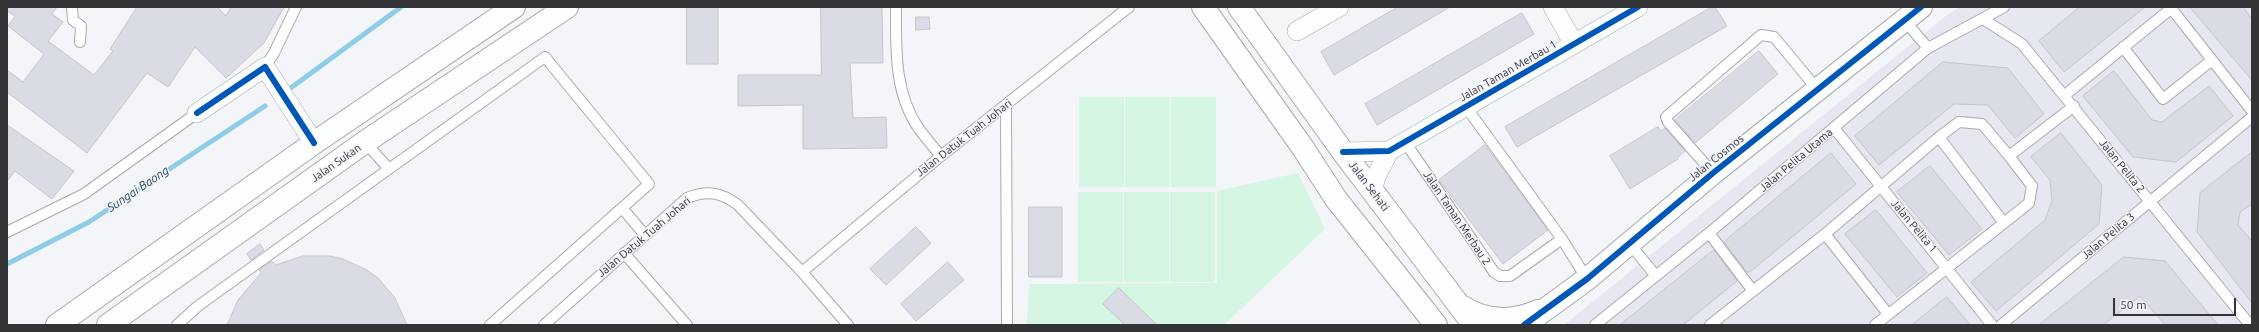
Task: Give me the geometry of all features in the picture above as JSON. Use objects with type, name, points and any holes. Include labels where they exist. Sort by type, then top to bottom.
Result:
[{"type":"main road","points":[[57,325],[314,143],[514,7]]},
{"type":"main road","name":"Jalan Sukan","points":[[117,323],[365,142],[567,7]]},
{"type":"main road","points":[[1203,7],[1303,148],[1336,199],[1436,325]]},
{"type":"main road","name":"Jalan Sehati","points":[[1239,7],[1343,152],[1474,325]]},
{"type":"main road","name":"Jalan Cosmos","points":[[1528,323],[1587,279],[1713,173],[1912,13]]},
{"type":"main road","points":[[1336,199],[1346,201],[1354,207],[1448,325]]},
{"type":"main road","points":[[1458,304],[1475,315],[1495,320],[1514,320],[1548,307]]},
{"type":"street","points":[[1297,31],[1339,7]]},
{"type":"street","points":[[1553,7],[1574,44]]},
{"type":"street","name":"Jalan Taman Merbau 1","points":[[1397,146],[1638,7]]},
{"type":"street","points":[[197,113],[264,67],[314,143]]},
{"type":"street","points":[[1343,152],[1397,146]]},
{"type":"street","points":[[1372,191],[1376,176],[1397,146]]},
{"type":"lane","points":[[72,7],[73,20],[81,26],[80,42]]},
{"type":"lane","points":[[264,67],[274,53],[296,7]]},
{"type":"lane","points":[[896,7],[896,65],[902,95],[918,128],[940,156]]},
{"type":"lane","name":"Jalan Datuk Tuah Johari","points":[[802,272],[940,156],[1006,106],[1129,7]]},
{"type":"lane","name":"Jalan Pelita Utama","points":[[1595,325],[1709,233],[1928,48],[2004,7]]},
{"type":"lane","points":[[2065,96],[2172,8],[2252,111]]},
{"type":"lane","points":[[1912,13],[1928,48]]},
{"type":"lane","name":"Jalan Pelita 2","points":[[1983,19],[2022,44],[2074,106],[2250,325]]},
{"type":"lane","points":[[1713,173],[1668,122],[1666,117],[1761,35],[1774,36],[1817,89]]},
{"type":"lane","points":[[2123,47],[2163,99],[2212,60]]},
{"type":"lane","points":[[177,325],[198,306],[545,57],[649,184],[490,325]]},
{"type":"lane","points":[[1006,106],[1007,325]]},
{"type":"lane","points":[[2009,156],[2074,106]]},
{"type":"lane","points":[[1466,107],[1562,239],[1587,279]]},
{"type":"lane","points":[[7,232],[84,194],[197,113]]},
{"type":"lane","name":"Jalan Pelita 3","points":[[2001,325],[2252,117]]},
{"type":"lane","points":[[1710,325],[1825,234],[1959,122],[1982,124],[2032,186],[2030,203],[1875,325]]},
{"type":"lane","name":"Jalan Pelita 1","points":[[1834,128],[1948,268],[1992,325]]},
{"type":"lane","points":[[1939,138],[2004,224]]},
{"type":"lane","points":[[365,142],[389,169]]},
{"type":"lane","name":"Jalan Taman Merbau 2","points":[[1397,146],[1494,272],[1500,276],[1510,276],[1562,239]]},
{"type":"lane","name":"Jalan Datuk Tuah Johari","points":[[544,325],[687,198],[701,193],[715,193],[727,197],[738,205],[802,272],[848,325]]},
{"type":"lane","points":[[622,208],[645,235]]},
{"type":"lane","points":[[1709,233],[1753,291]]},
{"type":"lane","points":[[1825,234],[1888,314]]},
{"type":"lane","points":[[1629,243],[1656,276]]},
{"type":"lane","points":[[624,254],[687,325]]},
{"type":"shaded area","points":[[1960,7],[2252,7],[2252,325],[1564,325],[1947,15]]},
{"type":"green space","points":[[1079,97],[1124,97],[1124,187],[1079,187]]},
{"type":"green space","points":[[1125,97],[1170,97],[1170,187],[1125,187]]},
{"type":"green space","points":[[1171,97],[1216,97],[1216,187],[1171,187]]},
{"type":"green space","points":[[1298,173],[1325,229],[1224,325],[1027,325],[1029,284],[1217,283],[1217,191]]},
{"type":"green space","points":[[1078,192],[1123,192],[1123,282],[1078,282]]},
{"type":"green space","points":[[1124,192],[1169,192],[1169,282],[1124,282]]},
{"type":"green space","points":[[1170,192],[1215,192],[1215,282],[1170,282]]},
{"type":"building","points":[[7,7],[57,7],[52,14],[63,22],[48,41],[94,75],[113,51],[110,49],[137,7],[217,7],[226,16],[231,7],[284,7],[264,43],[226,78],[195,47],[168,87],[147,73],[87,153],[7,92],[7,70],[23,82],[44,54],[8,26],[15,16],[7,11]]},
{"type":"building","points":[[687,7],[718,7],[718,64],[687,64]]},
{"type":"building","points":[[821,7],[882,7],[883,63],[850,63],[853,118],[886,117],[887,148],[803,149],[803,105],[738,106],[738,75],[821,75]]},
{"type":"building","points":[[1398,7],[1450,7],[1334,75],[1321,52]]},
{"type":"building","points":[[1712,7],[1715,7],[1727,26],[1517,147],[1505,127]]},
{"type":"building","points":[[2080,7],[2145,7],[2064,72],[2039,41]]},
{"type":"building","points":[[2190,7],[2243,7],[2252,19],[2252,80]]},
{"type":"building","points":[[1522,13],[1534,34],[1377,125],[1365,104]]},
{"type":"building","points":[[916,17],[929,17],[930,29],[916,30]]},
{"type":"building","points":[[1759,51],[1778,74],[1695,143],[1675,120]]},
{"type":"building","points":[[1943,62],[2008,68],[2044,114],[2015,138],[1988,105],[1954,104],[1879,165],[1855,136]]},
{"type":"building","points":[[2114,71],[2152,120],[2162,122],[2209,86],[2233,116],[2176,162],[2133,157],[2083,96]]},
{"type":"building","points":[[7,125],[74,171],[52,199],[15,171],[7,181]]},
{"type":"building","points":[[1658,127],[1661,131],[1665,128],[1685,151],[1677,158],[1678,159],[1630,189],[1610,156]]},
{"type":"building","points":[[2061,133],[2102,185],[2099,224],[1996,311],[1971,282],[2045,220],[2052,201],[2050,180],[2031,157]]},
{"type":"building","points":[[1485,145],[1548,230],[1503,264],[1439,180]]},
{"type":"building","points":[[2252,152],[2252,204],[2240,212],[2238,225],[2252,241],[2252,303],[2197,232],[2200,193]]},
{"type":"building","points":[[1831,153],[1856,184],[1750,272],[1747,272],[1724,242]]},
{"type":"building","points":[[1930,166],[1982,229],[1949,255],[1897,192]]},
{"type":"building","points":[[1029,207],[1062,207],[1062,277],[1029,277]]},
{"type":"building","points":[[1876,210],[1927,273],[1897,297],[1845,234]]},
{"type":"building","points":[[916,227],[931,243],[886,285],[870,269]]},
{"type":"building","points":[[260,244],[264,250],[251,260],[247,254]]},
{"type":"building","points":[[1714,250],[1737,281],[1683,325],[1620,325]]},
{"type":"building","points":[[303,256],[330,256],[343,259],[367,270],[378,278],[395,298],[407,325],[227,325],[238,300],[261,273],[259,270],[272,261],[275,265]]},
{"type":"building","points":[[2124,257],[2165,261],[2218,325],[2165,325],[2140,296],[2103,325],[2039,325]]},
{"type":"building","points":[[948,262],[964,280],[916,321],[901,304]]},
{"type":"building","points":[[1119,288],[1157,325],[1125,325],[1103,304]]},
{"type":"building","points":[[1947,297],[1970,325],[1912,325]]},
{"type":"waterway","name":"Sungai Baong","points":[[288,90],[401,7]]},
{"type":"waterway","name":"Sungai Baong","points":[[7,264],[89,222],[265,106]]},
{"type":"cycle path","points":[[1343,152],[1389,151],[1638,7]]},
{"type":"cycle path","points":[[1524,325],[1587,279],[1713,173],[1921,7]]},
{"type":"cycle path","points":[[197,113],[265,67],[314,143]]}]
